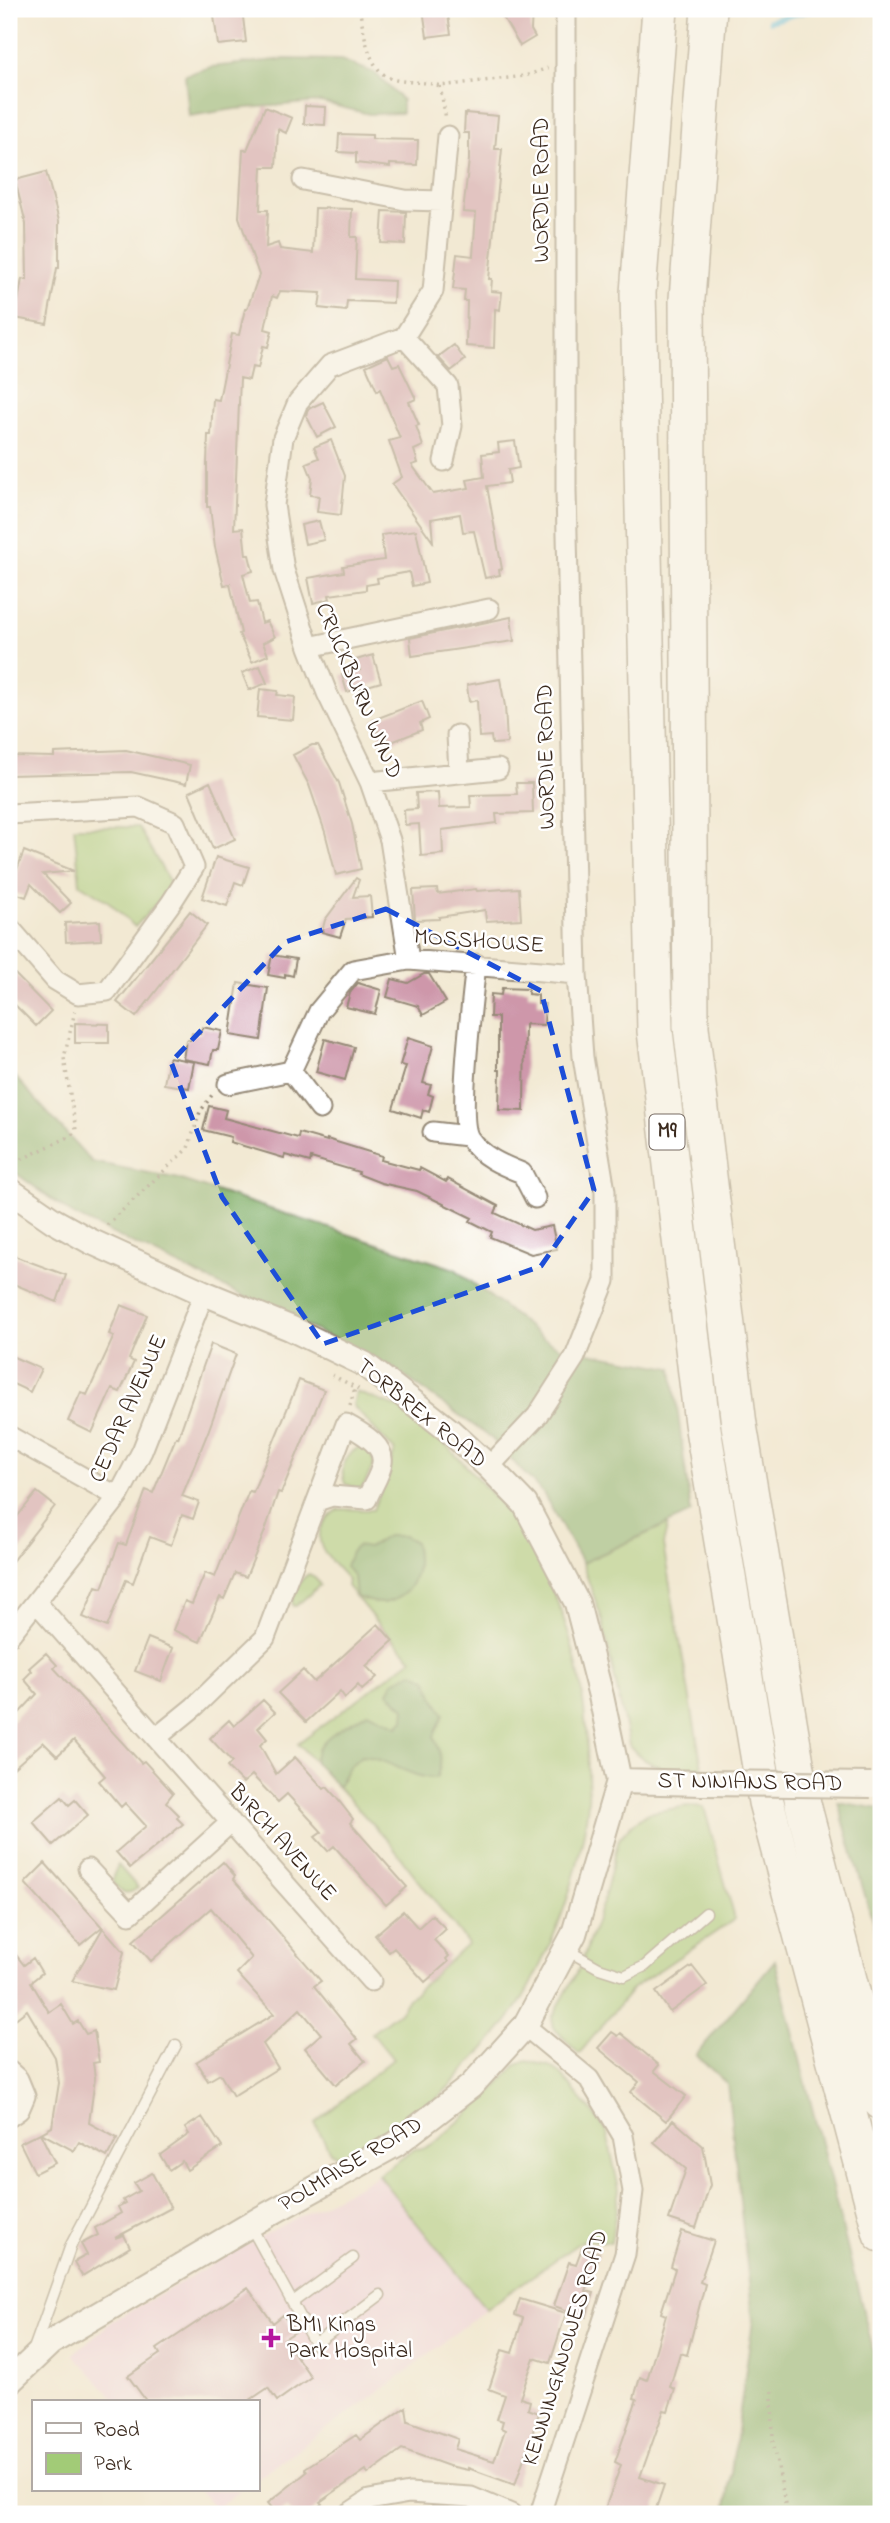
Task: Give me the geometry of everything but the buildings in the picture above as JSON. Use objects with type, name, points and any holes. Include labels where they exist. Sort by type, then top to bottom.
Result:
[{"type":"highway","name":"M9","points":[[660,9],[638,293],[655,1031],[702,1423],[766,1802],[881,2234]]},
{"type":"highway","name":"M9","points":[[709,9],[687,299],[691,1027],[738,1425],[803,1804],[881,2102]]},
{"type":"street","name":"WORDIE ROAD","points":[[489,1467],[537,1416],[575,1357],[605,1281],[605,1191],[583,1058],[577,974],[566,491],[566,9]]},
{"type":"street","points":[[444,461],[452,426],[448,386],[404,337],[433,291],[449,136]]},
{"type":"street","points":[[303,180],[405,200],[442,201]]},
{"type":"street","name":"CRUCKBURN WYND","points":[[404,337],[330,365],[298,402],[283,438],[274,505],[284,570],[309,647],[327,693],[370,782],[390,840],[409,960]]},
{"type":"street","points":[[309,647],[489,609]]},
{"type":"street","points":[[457,735],[459,772]]},
{"type":"street","points":[[370,782],[498,769]]},
{"type":"street","points":[[9,814],[139,807],[175,823],[194,867],[107,990],[78,994],[55,980],[9,927]]},
{"type":"street","name":"MOSSHOUSE","points":[[291,1071],[319,1011],[353,970],[409,960],[577,974]]},
{"type":"street","points":[[467,1136],[463,1095],[476,964]]},
{"type":"street","points":[[228,1084],[291,1071],[320,1109]]},
{"type":"street","points":[[433,1132],[467,1136],[492,1161],[522,1173],[535,1198]]},
{"type":"street","name":"TORBREX ROAD","points":[[9,1190],[54,1221],[90,1241],[204,1293],[290,1328],[364,1364],[450,1431],[525,1504],[577,1603],[601,1696]]},
{"type":"street","name":"CEDAR AVENUE","points":[[9,1636],[118,1497],[142,1451],[204,1293]]},
{"type":"street","points":[[9,1436],[118,1497]]},
{"type":"street","points":[[156,1738],[194,1707],[265,1638],[317,1500]]},
{"type":"street","name":"BIRCH AVENUE","points":[[36,1602],[371,1981]]},
{"type":"street","name":"POLMAISE ROAD","points":[[9,2382],[50,2343],[250,2225],[396,2144],[471,2086],[525,2026],[574,1934],[619,1781],[601,1696]]},
{"type":"street","name":"ST NINIANS ROAD","points":[[619,1781],[876,1785]]},
{"type":"street","points":[[88,1870],[130,1914],[231,1822]]},
{"type":"street","name":"KENNINGKNOWES ROAD","points":[[525,2026],[589,2079],[623,2136],[633,2191],[625,2254],[540,2514]]},
{"type":"street","points":[[9,2071],[18,2079],[24,2096],[19,2110],[9,2117]]},
{"type":"street","points":[[348,2514],[369,2500],[409,2493],[471,2497],[511,2514]]},
{"type":"lane","points":[[566,1949],[598,1968],[624,1976],[646,1966],[706,1913]]},
{"type":"lane","points":[[30,2362],[71,2245],[176,2046]]},
{"type":"lane","points":[[250,2225],[315,2344],[380,2295]]},
{"type":"lane","points":[[293,2302],[353,2258]]},
{"type":"path","points":[[359,9],[370,56],[380,71],[393,79],[428,82],[440,86],[525,76],[566,61]]},
{"type":"path","points":[[440,86],[449,136]]},
{"type":"path","points":[[9,1165],[71,1136],[76,1130],[64,1058],[78,994]]},
{"type":"path","points":[[90,1241],[188,1148],[200,1112],[212,1095],[228,1084]]},
{"type":"path","points":[[772,2391],[773,2441],[787,2514]]},
{"type":"highlighted area","points":[[386,909],[541,991],[594,1190],[541,1266],[323,1344],[222,1197],[171,1062],[285,942]]},
{"type":"shaded area","name":"BMI Kings Park Hospital","points":[[378,2175],[486,2309],[393,2382],[259,2477],[259,2400],[116,2400],[73,2354],[111,2322],[269,2232]]},
{"type":"shaded area","points":[[201,2492],[238,2492],[216,2508]]},
{"type":"green space","points":[[285,59],[341,60],[375,73],[402,100],[402,113],[369,114],[320,102],[189,116],[185,75],[211,67]]},
{"type":"green space","points":[[74,827],[138,827],[172,886],[135,927],[109,902],[80,884]]},
{"type":"green space","points":[[9,1070],[92,1162],[175,1178],[455,1269],[543,1338],[561,1348],[672,1368],[691,1513],[582,1563],[543,1493],[490,1437],[390,1366],[73,1215],[9,1168]]},
{"type":"green space","points":[[356,1392],[403,1410],[446,1445],[503,1508],[543,1570],[558,1602],[578,1672],[584,1709],[588,1793],[582,1842],[565,1907],[538,1969],[515,2010],[492,2040],[441,2095],[345,2160],[330,2152],[315,2123],[393,2059],[372,2033],[401,2010],[408,1999],[468,1944],[388,1841],[298,1744],[412,1659],[378,1624],[347,1586],[348,1580],[321,1545],[321,1528],[338,1509],[373,1510],[395,1451],[353,1406]]},
{"type":"green space","points":[[360,1447],[371,1452],[374,1464],[363,1487],[359,1489],[345,1484],[343,1468],[347,1458]]},
{"type":"green space","points":[[668,1524],[663,1545],[703,1773],[653,1765],[629,1745],[602,1619],[582,1563]]},
{"type":"green space","points":[[387,1536],[404,1536],[415,1542],[416,1572],[409,1588],[394,1600],[383,1603],[356,1597],[354,1577],[346,1566],[351,1552],[357,1546],[368,1548]]},
{"type":"green space","points":[[309,1574],[315,1577],[320,1585],[293,1606],[296,1588]]},
{"type":"green space","points":[[413,1672],[427,1679],[444,1714],[434,1736],[440,1757],[436,1778],[417,1775],[380,1760],[361,1756],[348,1768],[338,1787],[314,1761],[321,1744],[368,1712],[398,1726],[404,1720],[405,1708],[388,1693],[393,1682]]},
{"type":"green space","points":[[838,1802],[881,1809],[881,1951]]},
{"type":"green space","points":[[688,1806],[704,1807],[735,1919],[633,1988],[579,2054],[554,2028],[552,2018],[580,1967],[603,1902],[619,1839],[630,1826],[648,1813]]},
{"type":"green space","points":[[118,1865],[138,1888],[123,1893],[113,1883]]},
{"type":"green space","points":[[775,1960],[881,2382],[881,2514],[725,2514],[753,2320],[727,2084],[696,2055]]},
{"type":"green space","points":[[527,2061],[549,2066],[560,2073],[606,2129],[619,2189],[611,2242],[583,2240],[486,2309],[378,2175],[415,2149],[425,2148],[437,2141],[492,2092],[516,2065]]},
{"type":"waterway","points":[[770,21],[813,9]]},
{"type":"place","name":"BMI Kings Park Hospital","points":[[271,2338]]}]
